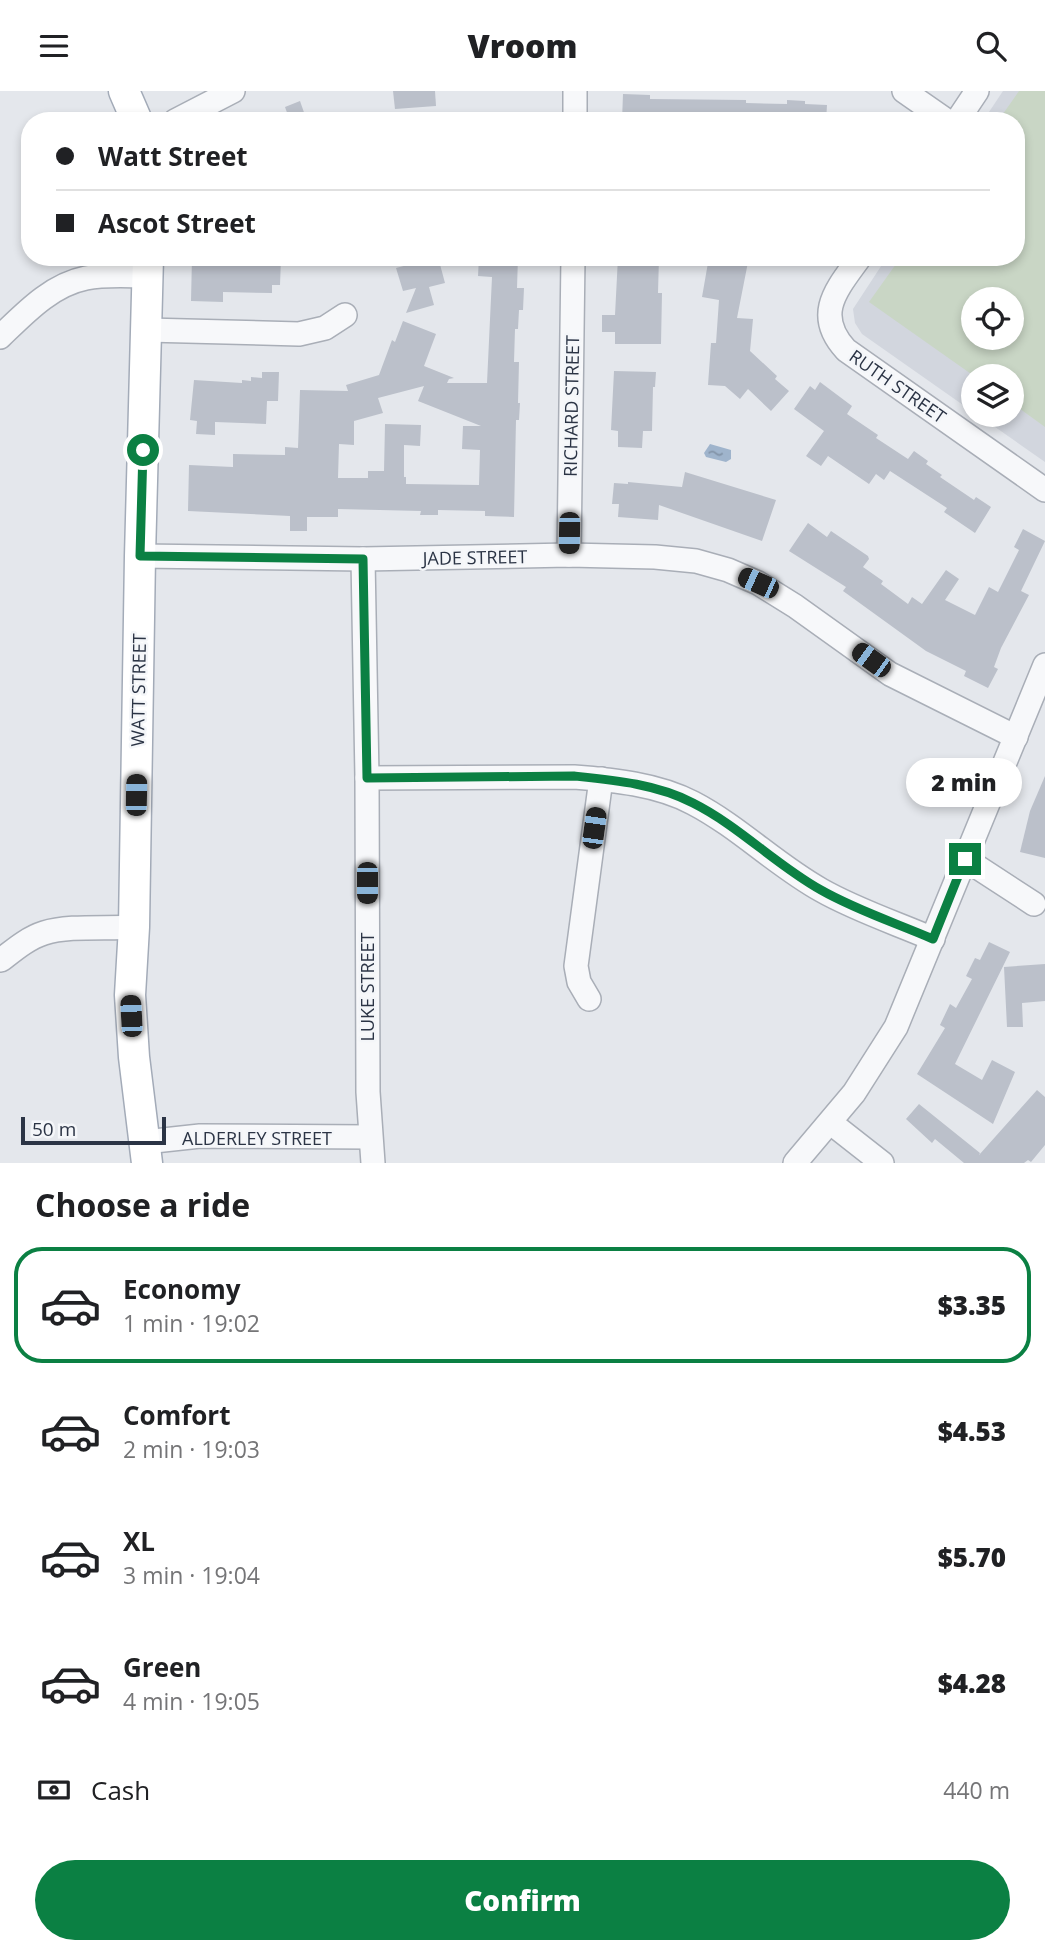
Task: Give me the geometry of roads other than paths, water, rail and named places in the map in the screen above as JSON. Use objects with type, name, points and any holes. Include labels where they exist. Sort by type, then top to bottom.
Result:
[{"type":"main road","points":[[124,91],[133,112]]},
{"type":"main road","name":"WATT STREET","points":[[146,1152],[134,1057],[130,995],[134,927],[148,267]]},
{"type":"street","points":[[192,112],[233,91]]},
{"type":"street","points":[[575,91],[575,112]]},
{"type":"street","points":[[904,91],[934,112]]},
{"type":"street","points":[[963,112],[977,91]]},
{"type":"street","name":"RICHARD STREET","points":[[569,555],[573,266]]},
{"type":"street","name":"RUTH STREET","points":[[854,266],[835,293],[820,325],[846,350],[1045,490]]},
{"type":"street","points":[[0,337],[31,306],[69,283],[148,267]]},
{"type":"street","points":[[147,330],[299,334],[325,328],[345,315]]},
{"type":"street","name":"JADE STREET","points":[[140,556],[363,559],[569,555],[696,561],[728,570],[758,583],[890,674],[1016,737]]},
{"type":"street","name":"LUKE STREET","points":[[363,559],[368,1092],[373,1163]]},
{"type":"street","points":[[795,1163],[831,1123],[874,1065],[896,1027],[1045,665]]},
{"type":"street","points":[[367,778],[574,776],[663,791],[715,815],[790,871],[821,890],[933,939]]},
{"type":"street","points":[[589,999],[579,982],[576,967],[601,779]]},
{"type":"street","points":[[965,859],[1034,904]]},
{"type":"street","points":[[1,960],[32,938],[44,933],[134,927]]},
{"type":"street","points":[[831,1123],[882,1163]]},
{"type":"street","name":"ALDERLEY STREET","points":[[146,1152],[201,1136],[370,1137]]},
{"type":"water","points":[[710,444],[731,450],[731,459],[726,462],[706,457],[704,453]]}]
